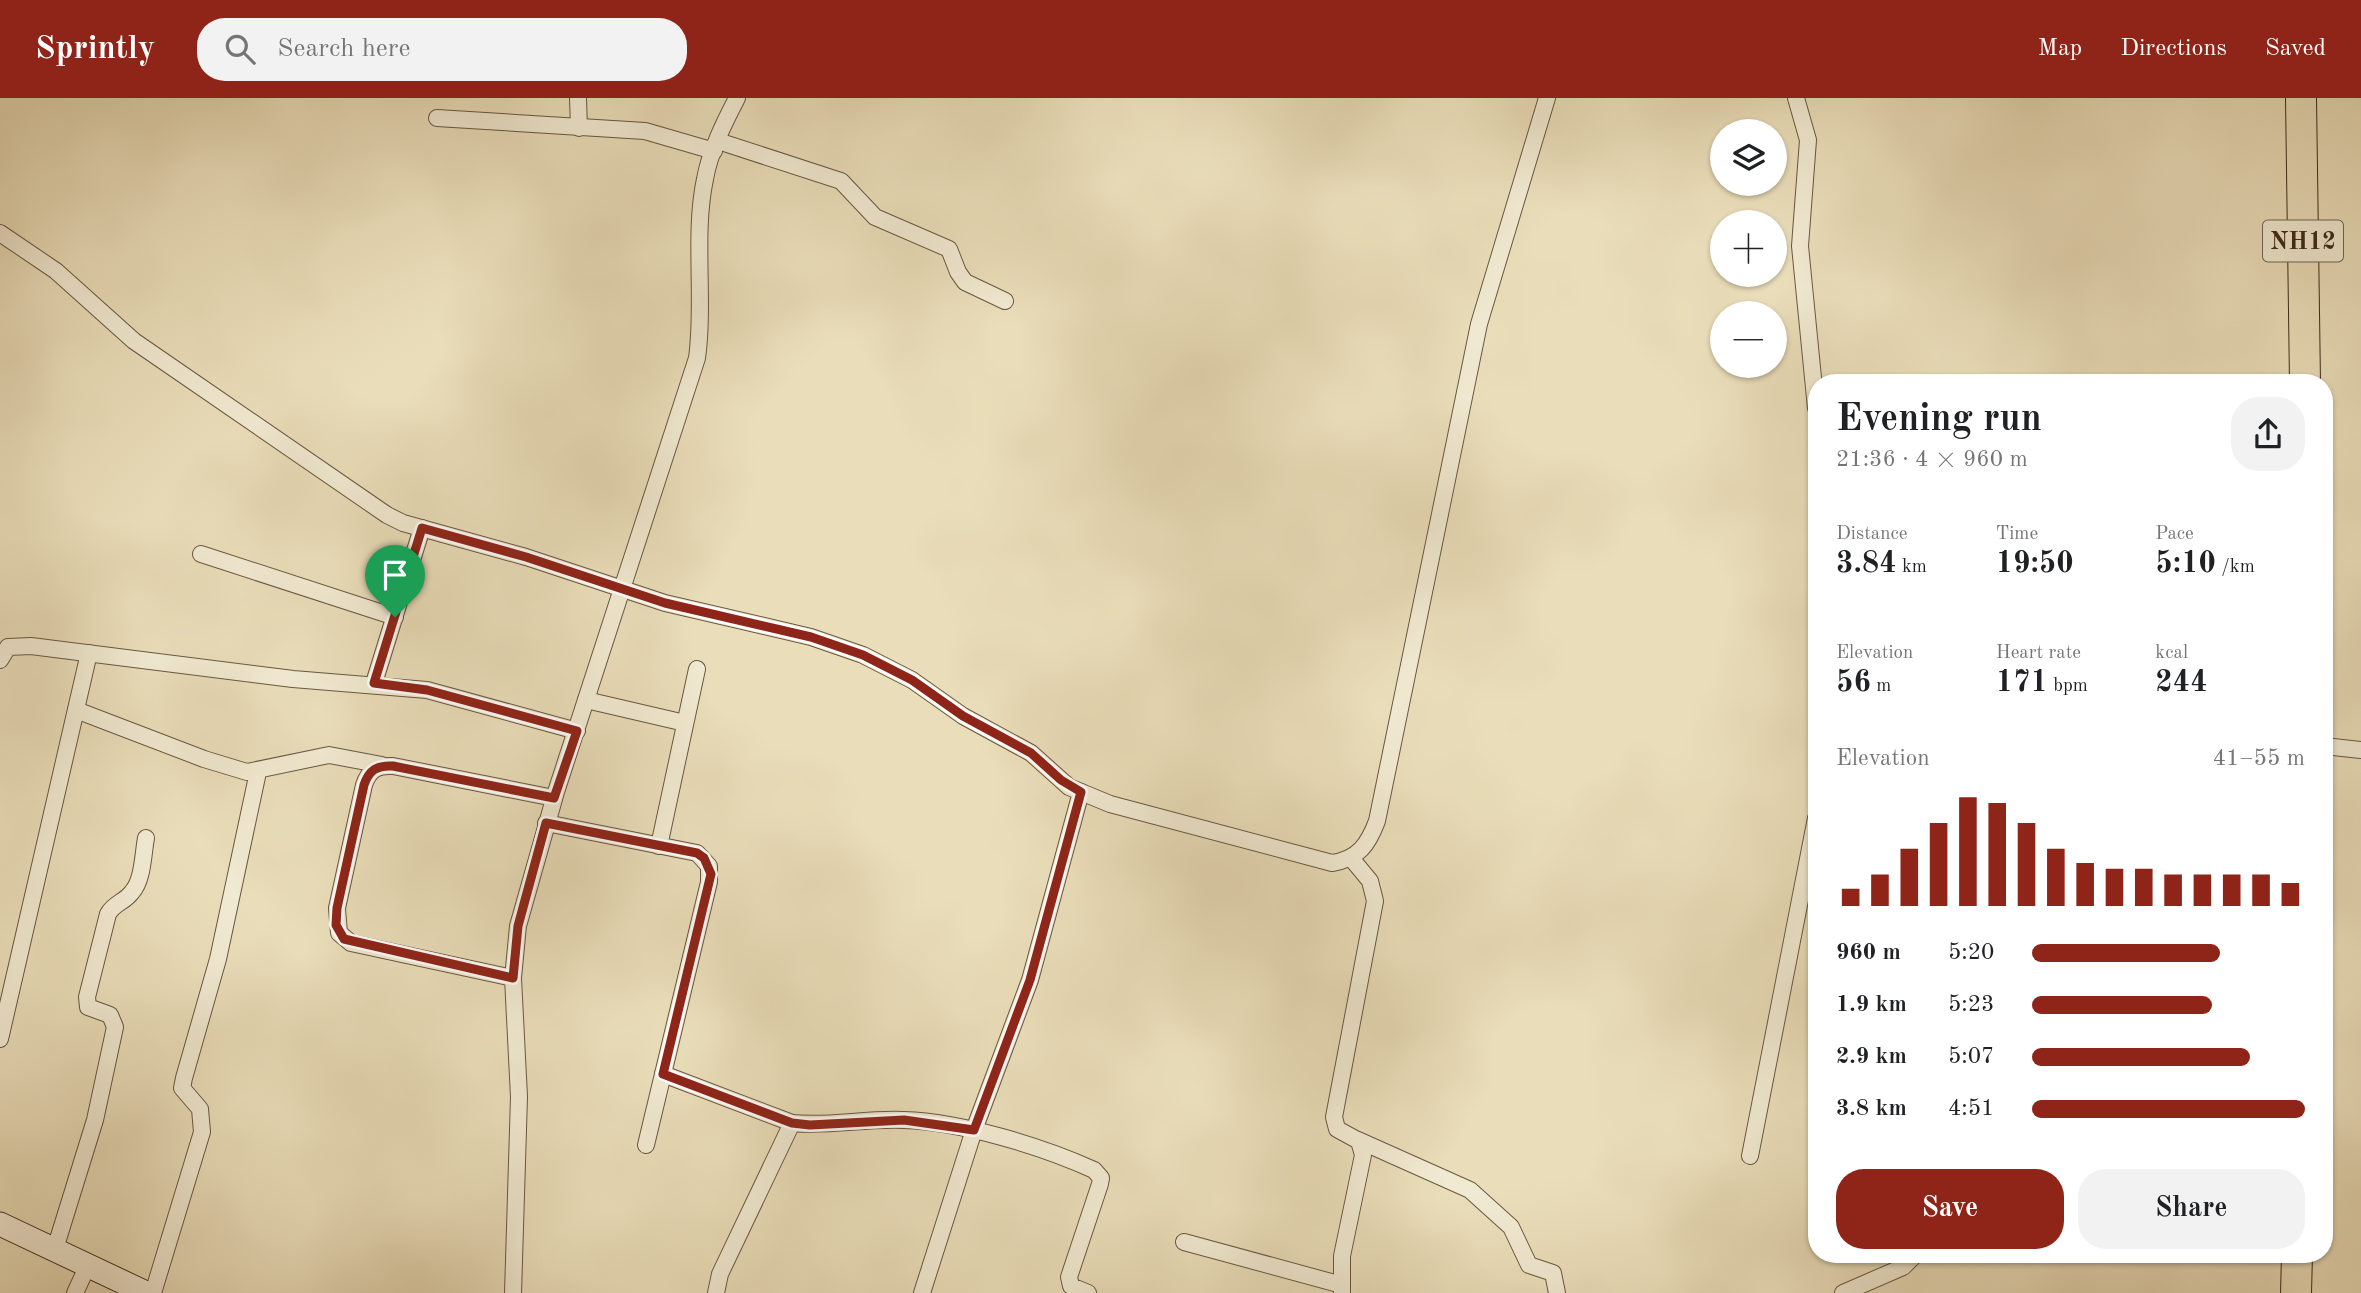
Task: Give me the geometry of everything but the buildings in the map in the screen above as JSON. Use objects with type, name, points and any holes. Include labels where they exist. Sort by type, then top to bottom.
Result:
[{"type":"highway","name":"NH12","points":[[2301,98],[2305,374]]},
{"type":"highway","points":[[2296,1293],[2297,1263]]},
{"type":"street","points":[[578,98],[579,128]]},
{"type":"street","points":[[513,1293],[519,1097],[513,978],[518,926],[546,823],[697,358],[701,332],[700,255],[705,179],[737,98]]},
{"type":"street","points":[[1,237],[56,271],[134,341],[387,514],[422,528],[526,557],[622,590],[811,637],[863,655],[912,680],[963,716],[1031,753],[1061,780],[1081,792],[1110,804],[1300,857],[1332,863],[1351,858],[1367,844],[1377,821],[1479,324],[1546,98]]},
{"type":"street","points":[[1796,98],[1808,140],[1800,246],[1813,374]]},
{"type":"street","points":[[437,118],[666,135],[841,181],[875,217],[949,250],[965,282],[974,289],[1005,301]]},
{"type":"street","points":[[374,683],[422,528]]},
{"type":"street","points":[[201,554],[395,617]]},
{"type":"street","points":[[0,660],[8,647],[16,645],[293,678],[374,683],[427,690],[577,731]]},
{"type":"street","points":[[0,1039],[89,653]]},
{"type":"street","points":[[659,846],[697,669]]},
{"type":"street","points":[[586,700],[685,723]]},
{"type":"street","points":[[76,710],[230,768],[258,772],[329,755],[554,798]]},
{"type":"street","points":[[2333,747],[2361,750]]},
{"type":"street","points":[[382,765],[367,776],[364,785],[337,908],[339,933],[351,943],[513,978]]},
{"type":"street","points":[[153,1293],[202,1132],[202,1116],[183,1088],[184,1078],[218,959],[258,772]]},
{"type":"street","points":[[922,1293],[974,1130],[1030,980],[1081,792]]},
{"type":"street","points":[[546,823],[697,853],[704,858],[711,874],[646,1145]]},
{"type":"street","points":[[55,1249],[95,1120],[115,1027],[110,1015],[88,1007],[87,997],[108,915],[112,906],[128,896],[137,886],[146,838]]},
{"type":"street","points":[[1351,858],[1370,881],[1374,910],[1334,1117],[1337,1129],[1469,1190],[1511,1227],[1529,1265],[1553,1273],[1557,1293]]},
{"type":"street","points":[[1750,1156],[1808,859]]},
{"type":"street","points":[[663,1074],[792,1123],[810,1125],[904,1120],[974,1130],[1098,1172],[1100,1184],[1069,1277],[1071,1286],[1088,1293]]},
{"type":"street","points":[[716,1293],[720,1274],[792,1123]]},
{"type":"street","points":[[1184,1242],[1342,1289],[1342,1256],[1363,1156],[1358,1140]]},
{"type":"street","points":[[0,1224],[146,1293]]},
{"type":"street","points":[[1843,1293],[1907,1263]]},
{"type":"street","points":[[75,1293],[88,1265]]},
{"type":"route","points":[[422,528],[526,557],[665,603],[811,637],[863,655],[912,680],[963,716],[1031,753],[1061,780],[1081,792],[1030,980],[974,1130],[904,1120],[810,1125],[792,1123],[663,1074],[711,874],[704,858],[697,853],[546,823],[518,926],[513,978],[351,943],[344,939],[339,933],[335,917],[364,785],[373,770],[382,765],[393,766],[554,798],[577,731],[516,712],[427,690],[374,683],[395,617],[422,528]]}]
